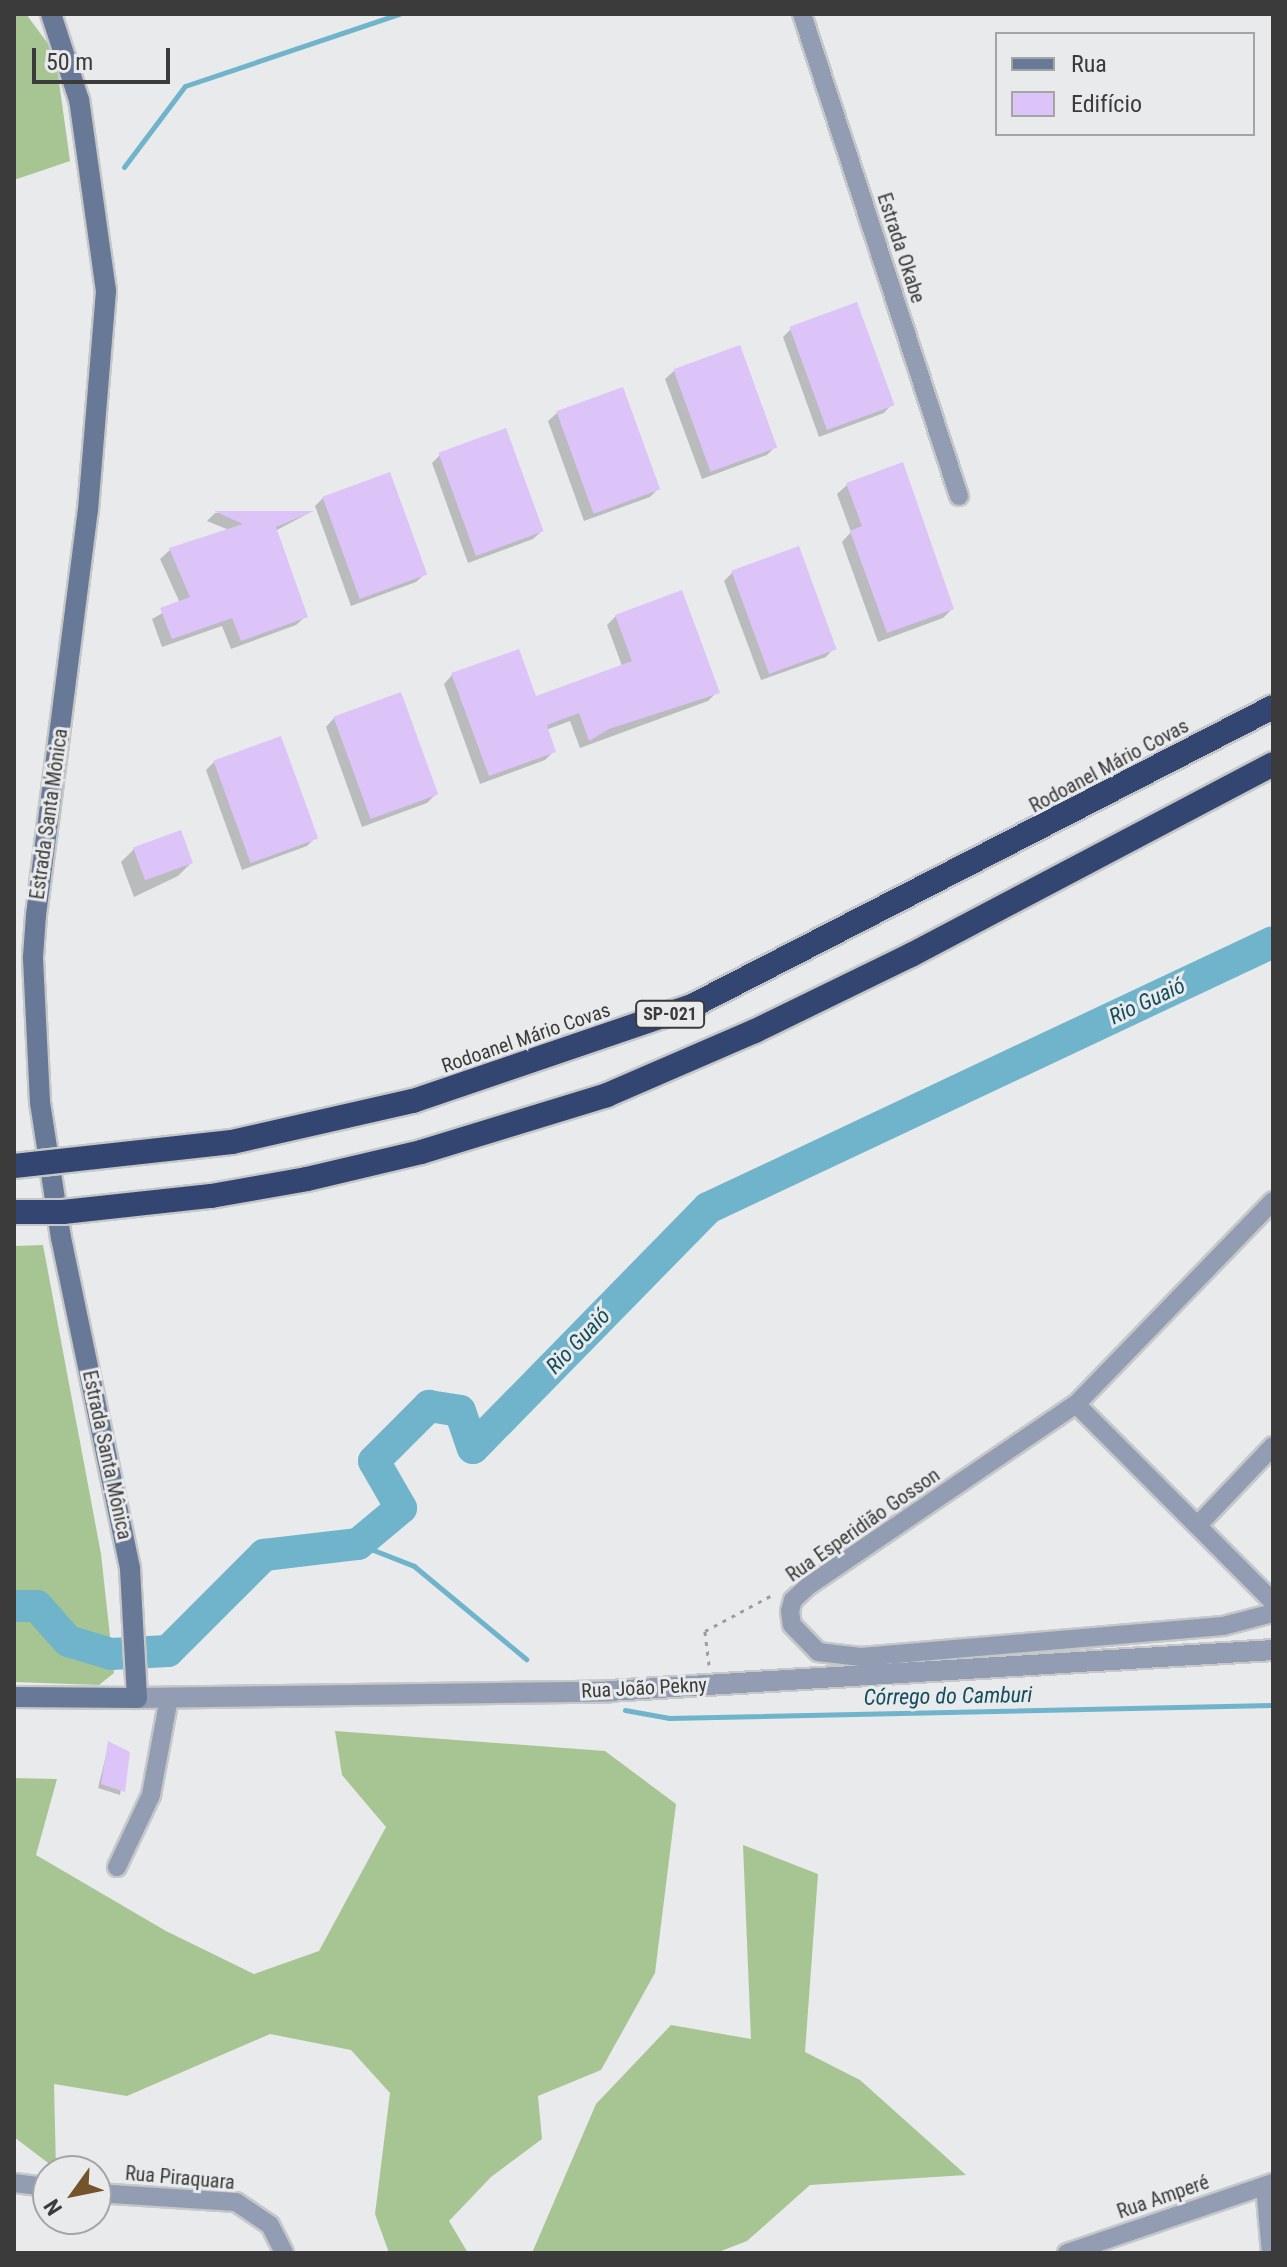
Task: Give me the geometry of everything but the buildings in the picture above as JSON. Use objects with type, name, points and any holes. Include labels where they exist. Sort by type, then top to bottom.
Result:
[{"type":"highway","name":"Rodoanel Mário Covas","points":[[14,1166],[232,1142],[413,1101],[692,1006],[1273,707]]},
{"type":"highway","name":"SP-021","points":[[14,1212],[211,1196],[307,1179],[421,1152],[607,1095],[755,1031],[911,955],[1273,764]]},
{"type":"main road","name":"Estrada Santa Mônica","points":[[51,14],[79,100],[106,291],[88,510],[35,929],[39,1088],[61,1238],[136,1614],[137,1688]]},
{"type":"main road","name":"Rua João Pekny","points":[[14,1697],[137,1688]]},
{"type":"street","name":"Estrada Okabe","points":[[802,14],[959,496]]},
{"type":"street","name":"Rua Esperidião Gosson","points":[[1273,1201],[1076,1404],[807,1587],[793,1600],[790,1611],[802,1641],[831,1656],[861,1657],[1223,1626],[1273,1613]]},
{"type":"street","points":[[1076,1404],[1273,1602]]},
{"type":"street","points":[[1198,1525],[1273,1446]]},
{"type":"street","name":"Rua João Pekny","points":[[137,1688],[169,1698],[456,1696],[1273,1650]]},
{"type":"street","points":[[117,1867],[151,1795],[169,1698]]},
{"type":"street","points":[[1269,2184],[1271,2253]]},
{"type":"street","name":"Rua Amperé","points":[[1067,2253],[1269,2184]]},
{"type":"street","name":"Rua Piraquara","points":[[112,2194],[236,2202],[270,2225],[284,2253]]},
{"type":"path","points":[[711,1684],[705,1631],[786,1588]]},
{"type":"green space","points":[[14,14],[26,14],[55,53],[70,161],[14,180]]},
{"type":"green space","points":[[43,1245],[101,1554],[114,1673],[99,1685],[14,1682],[14,1246]]},
{"type":"green space","points":[[335,1731],[605,1751],[676,1804],[655,1973],[601,2070],[538,2096],[542,2139],[491,2177],[449,2221],[468,2253],[389,2253],[375,2214],[390,2093],[351,2050],[270,2034],[127,2096],[54,2084],[56,2155],[38,2155],[14,2137],[14,1778],[57,1779],[36,1855],[166,1931],[254,1974],[319,1951],[386,1827],[342,1775]]},
{"type":"green space","points":[[743,1845],[818,1874],[805,2052],[860,2080],[966,2175],[810,2185],[747,2241],[716,2253],[532,2253],[596,2104],[671,2025],[751,2039]]},
{"type":"waterway","points":[[124,167],[185,86],[399,14]]},
{"type":"waterway","name":"Rio Guaió","points":[[14,1606],[37,1606],[68,1641],[111,1654],[168,1651],[264,1555],[358,1544],[401,1508],[374,1461],[429,1406],[460,1411],[473,1448],[708,1208],[1273,942]]},
{"type":"waterway","name":"Córrego do Camburi","points":[[358,1544],[414,1566],[526,1659]]},
{"type":"waterway","name":"Córrego do Camburi","points":[[625,1710],[669,1718],[1273,1705]]}]
